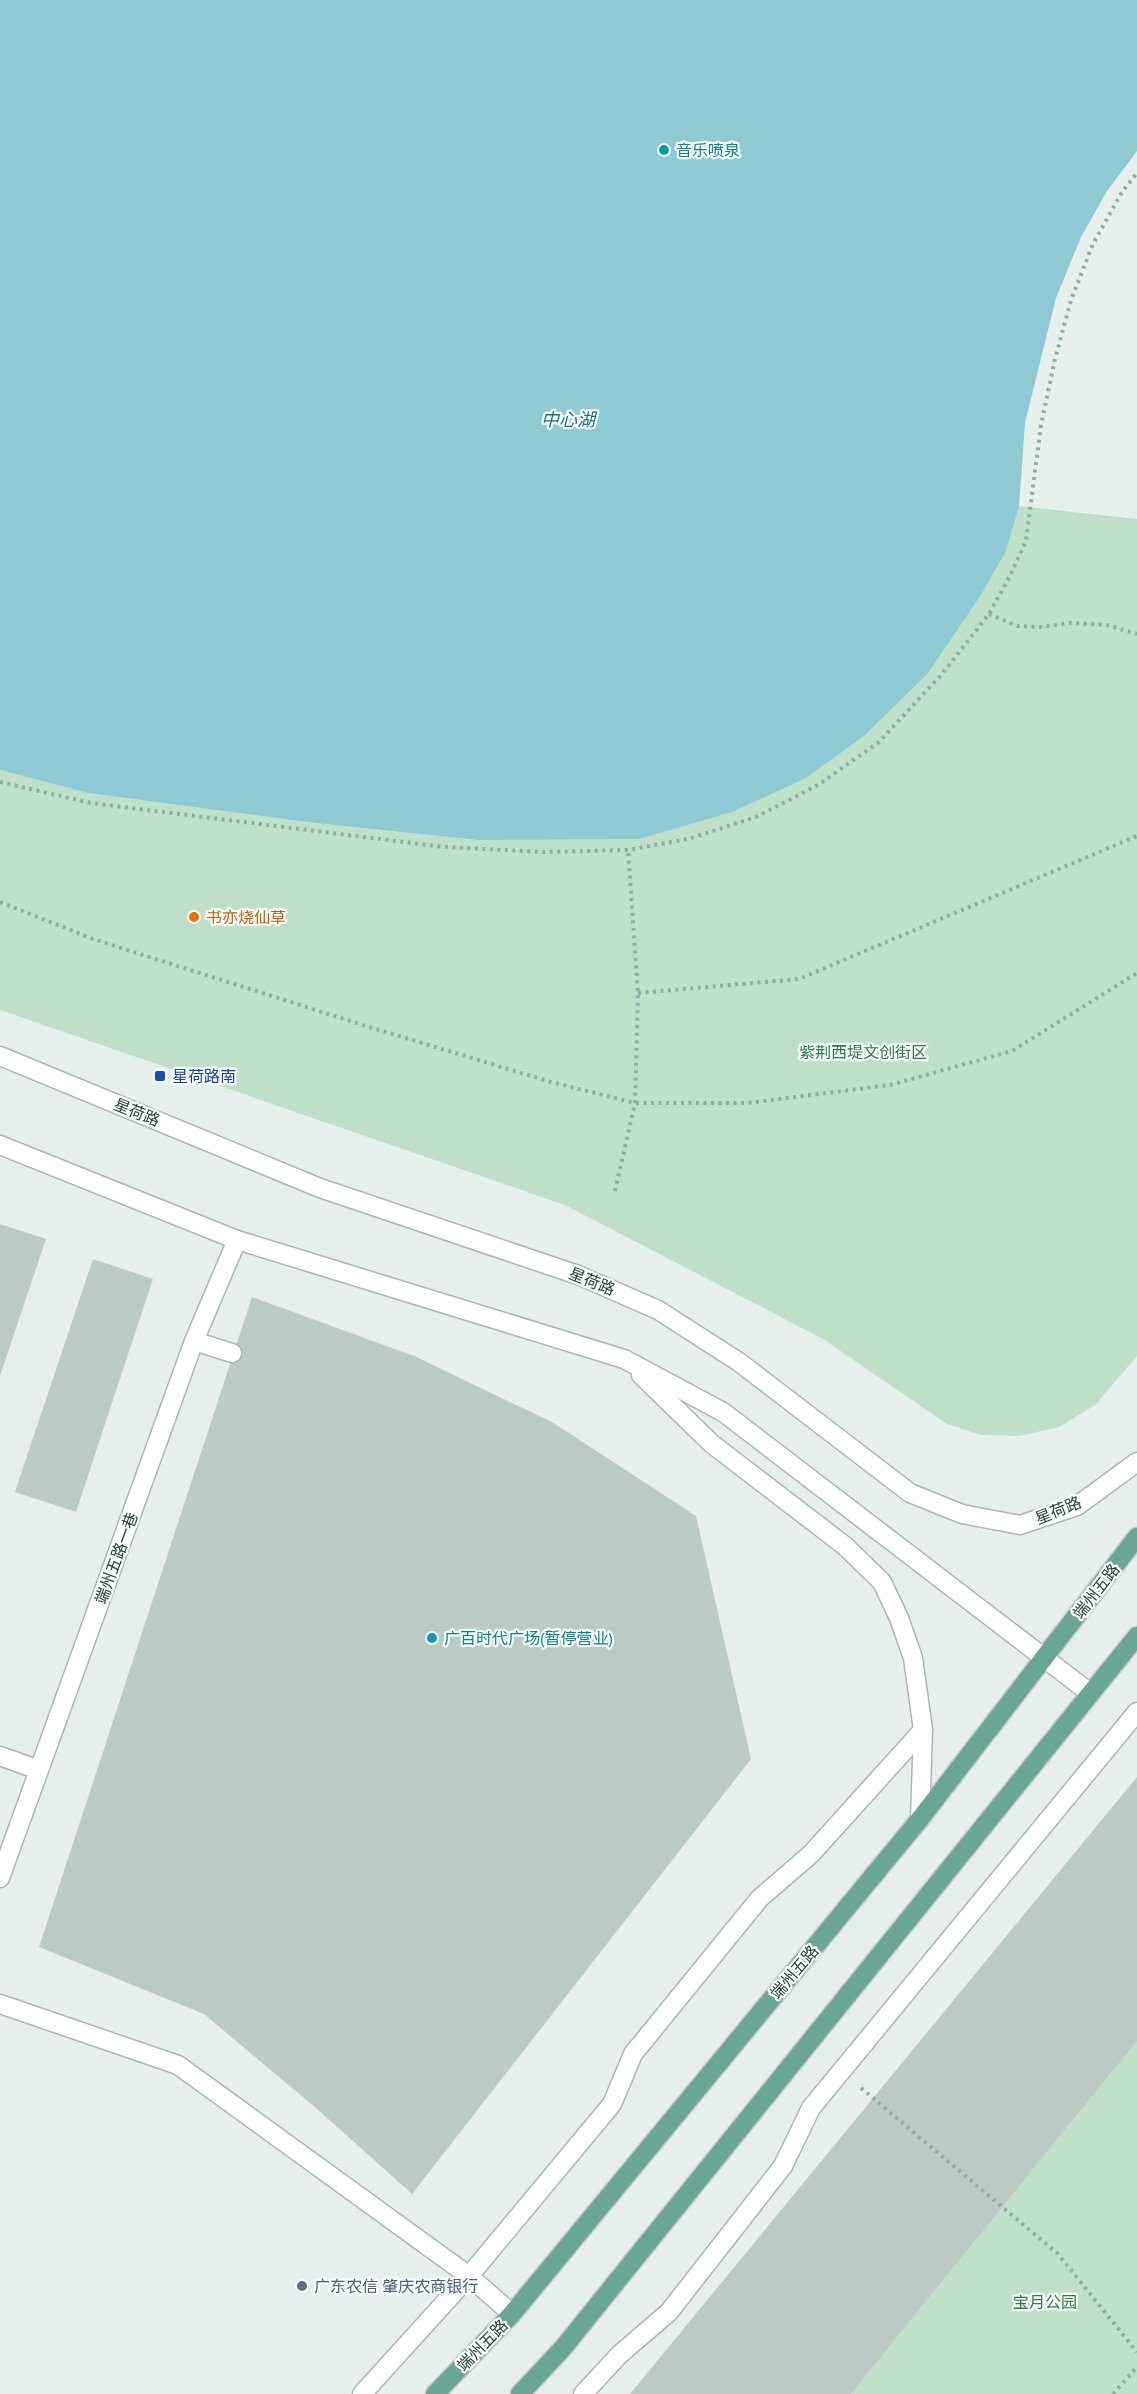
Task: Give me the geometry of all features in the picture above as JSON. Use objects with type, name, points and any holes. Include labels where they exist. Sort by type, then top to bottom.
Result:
[{"type":"main road","name":"端州五路","points":[[435,2394],[512,2313],[920,1819],[1137,1537]]},
{"type":"main road","points":[[520,2394],[563,2348],[1137,1636]]},
{"type":"street","name":"星荷路","points":[[0,1056],[320,1188],[578,1275],[658,1310],[739,1362],[910,1493],[962,1514],[1020,1525],[1077,1506],[1137,1462]]},
{"type":"street","points":[[0,1145],[237,1240],[624,1359],[723,1412],[1090,1693]]},
{"type":"street","name":"端州五路一巷","points":[[0,1878],[194,1341],[237,1240]]},
{"type":"street","points":[[194,1341],[232,1353]]},
{"type":"street","points":[[624,1359],[712,1444],[845,1546],[882,1582],[899,1618],[913,1658],[924,1730],[920,1819]]},
{"type":"street","points":[[583,2394],[619,2355],[669,2312],[783,2166],[811,2108],[1137,1712]]},
{"type":"street","points":[[362,2394],[469,2276],[612,2104],[633,2054],[760,1898],[811,1854],[924,1730]]},
{"type":"street","points":[[0,1756],[39,1770]]},
{"type":"street","points":[[0,2004],[178,2066],[469,2276],[512,2313]]},
{"type":"path","points":[[0,782],[91,803],[444,846],[543,852],[628,850],[688,839],[756,817],[818,785],[879,742],[942,674],[989,614],[1010,576],[1026,541],[1041,425],[1071,300],[1093,244],[1122,192],[1137,173]]},
{"type":"path","points":[[989,614],[1017,626],[1040,627],[1070,623],[1107,625],[1137,634]]},
{"type":"path","points":[[638,993],[799,979],[1137,836]]},
{"type":"path","points":[[615,1191],[635,1103],[638,993],[628,850]]},
{"type":"path","points":[[0,902],[93,939],[355,1023],[551,1082],[635,1103],[748,1103],[890,1085],[1012,1052],[1137,973]]},
{"type":"path","points":[[842,2071],[1058,2254],[1137,2352]]},
{"type":"path","points":[[1113,2394],[1137,2367]]},
{"type":"green space","name":"紫荆西堤文创街区","points":[[1019,506],[1137,519],[1137,1356],[1095,1405],[1059,1427],[1019,1436],[981,1435],[947,1424],[823,1339],[565,1205],[0,1010],[0,770],[88,793],[315,823],[477,840],[1006,551]]},
{"type":"green space","name":"宝月公园","points":[[1137,2041],[1137,2394],[851,2394]]},
{"type":"water","name":"中心湖","points":[[0,0],[1137,0],[1137,151],[1107,191],[1081,237],[1056,298],[1025,423],[1019,506],[1006,551],[979,598],[927,674],[864,736],[806,778],[732,812],[639,839],[477,840],[315,823],[88,793],[0,770]]},
{"type":"building","points":[[0,1224],[46,1239],[0,1376]]},
{"type":"building","points":[[93,1259],[153,1279],[76,1512],[15,1492]]},
{"type":"building","name":"广百时代广场(暂停营业)","points":[[252,1297],[414,1356],[552,1422],[696,1516],[751,1759],[412,2194],[316,2108],[204,2014],[39,1947]]},
{"type":"building","points":[[1137,1777],[1137,2041],[851,2394],[630,2394]]},
{"type":"place","name":"音乐喷泉","points":[[664,150]]},
{"type":"place","name":"书亦烧仙草","points":[[194,917]]},
{"type":"place","name":"星荷路南","points":[[160,1076]]},
{"type":"place","name":"广百时代广场(暂停营业)","points":[[432,1638]]},
{"type":"place","name":"广东农信 肇庆农商银行","points":[[302,2286]]}]
